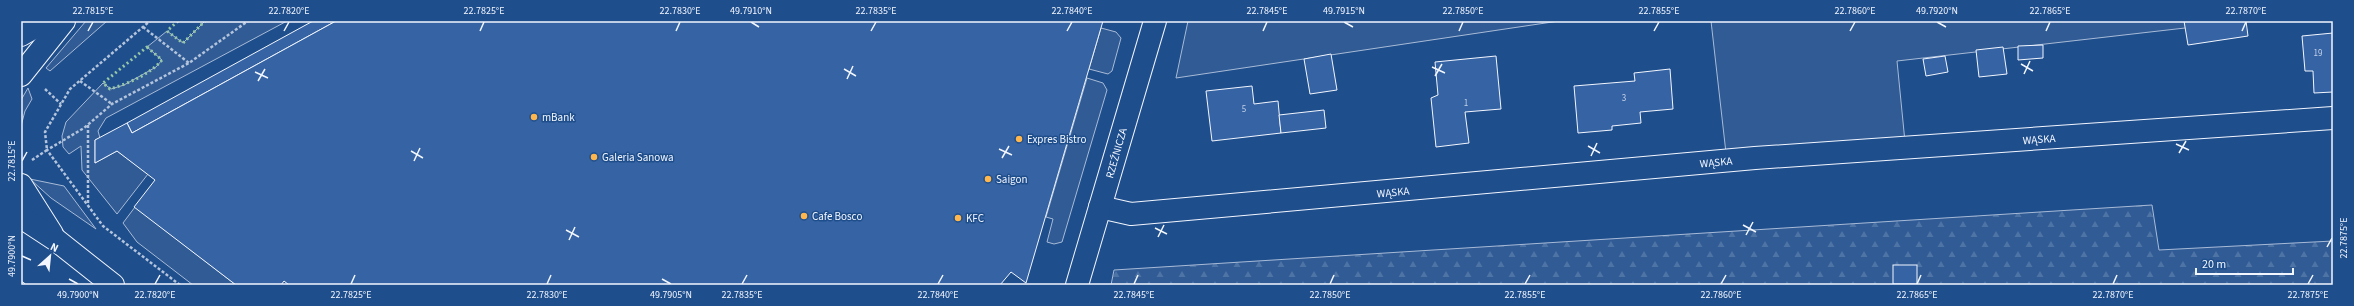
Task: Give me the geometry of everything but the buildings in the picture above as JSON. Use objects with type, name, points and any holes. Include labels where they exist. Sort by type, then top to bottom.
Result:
[{"type":"street","points":[[21,35],[45,21]]},
{"type":"street","points":[[21,75],[64,21]]},
{"type":"street","name":"RZEŹNICZA","points":[[1077,285],[1155,21]]},
{"type":"street","name":"WĄSKA","points":[[1100,207],[1131,214],[1755,158],[2333,118]]},
{"type":"street","points":[[21,186],[56,240]]},
{"type":"street","points":[[21,217],[56,240],[113,285]]},
{"type":"path","points":[[150,21],[70,89],[51,118],[45,132],[47,150],[103,226],[180,285]]},
{"type":"path","points":[[28,162],[88,124],[112,104],[189,63],[248,21]]},
{"type":"path","points":[[143,27],[189,63]]},
{"type":"path","points":[[80,81],[112,104]]},
{"type":"path","points":[[88,124],[88,205]]},
{"type":"shaded area","points":[[86,21],[107,21],[50,71],[46,68]]},
{"type":"shaded area","points":[[205,21],[287,21],[106,118],[98,131],[100,138],[95,140],[95,163],[117,151],[148,174],[117,214],[82,170],[81,146],[69,154],[63,147],[62,136],[66,122],[103,83],[111,89],[124,85],[156,67],[162,60],[147,47],[167,31],[183,43]]},
{"type":"shaded area","points":[[1188,21],[1559,21],[1176,78]]},
{"type":"shaded area","points":[[1711,21],[2246,21],[1897,61],[1905,142],[1726,153]]},
{"type":"shaded area","points":[[1101,28],[1116,32],[1121,38],[1112,71],[1108,74],[1089,69]]},
{"type":"shaded area","points":[[1087,78],[1103,83],[1107,90],[1062,242],[1054,244],[1047,242],[1053,219],[1046,217]]},
{"type":"shaded area","points":[[28,88],[32,99],[25,111],[21,126],[21,100]]},
{"type":"shaded area","points":[[30,179],[64,186],[96,229],[51,198]]},
{"type":"shaded area","points":[[135,207],[236,285],[193,285],[137,242],[123,223]]},
{"type":"green space","points":[[2152,205],[2159,250],[2333,241],[2333,285],[1111,285],[1114,270]]},
{"type":"hedge","points":[[178,21],[167,31],[183,43],[205,21]]},
{"type":"hedge","points":[[147,47],[162,60],[151,70],[131,81],[110,89],[103,83],[147,47]]},
{"type":"fence","points":[[21,281],[27,285]]},
{"type":"place","name":"mBank","points":[[534,117]]},
{"type":"place","name":"Expres Bistro","points":[[1019,139]]},
{"type":"place","name":"Galeria Sanowa","points":[[594,157]]},
{"type":"place","name":"Saigon","points":[[988,179]]},
{"type":"place","name":"Cafe Bosco","points":[[804,216]]},
{"type":"place","name":"KFC","points":[[958,218]]}]
